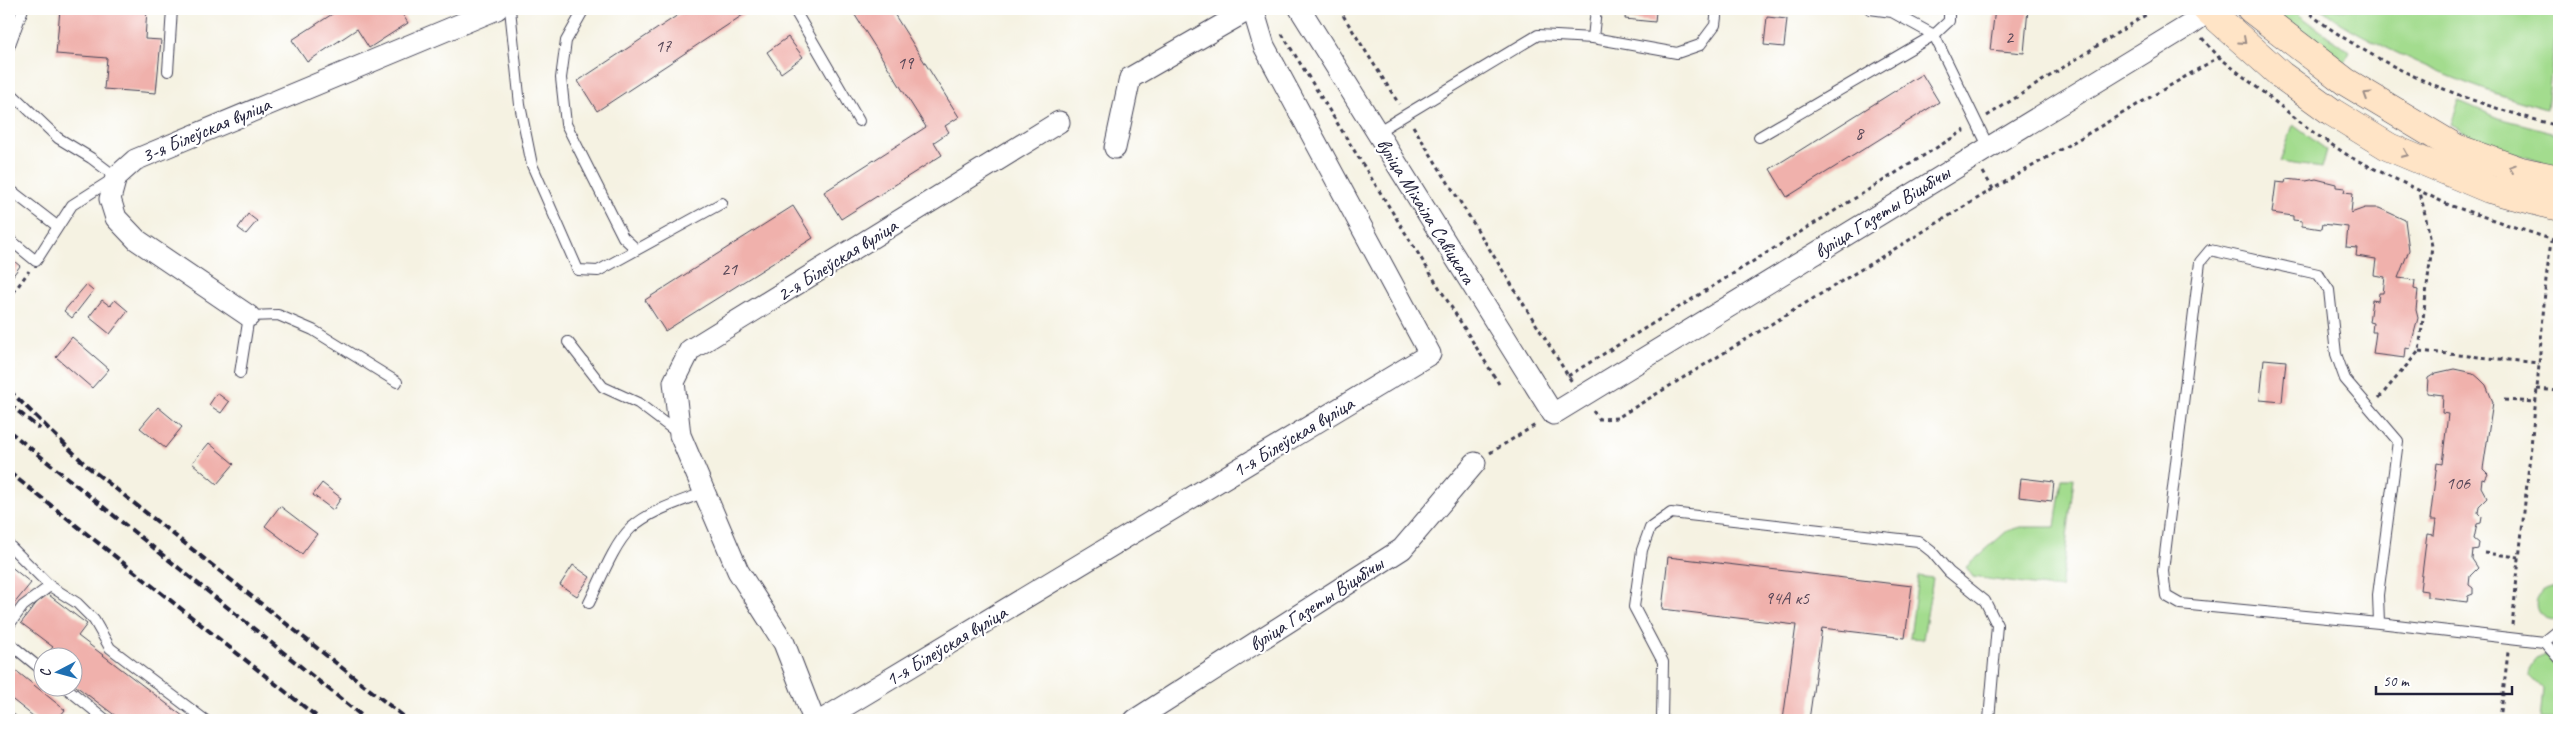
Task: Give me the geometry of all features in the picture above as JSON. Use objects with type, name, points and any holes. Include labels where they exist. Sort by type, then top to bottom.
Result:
[{"type":"main road","points":[[2209,9],[2281,75],[2332,112],[2389,147],[2489,189],[2559,208]]},
{"type":"main road","points":[[2251,9],[2346,82],[2456,148],[2520,171],[2559,179]]},
{"type":"street","points":[[1114,148],[1130,78],[1252,9]]},
{"type":"street","name":"1-я Білеўская вуліца","points":[[822,720],[1430,354],[1264,46],[1252,9]]},
{"type":"street","name":"вуліца Міхаіла Савіцкага","points":[[1300,9],[1553,414]]},
{"type":"street","name":"вуліца Газеты Віцьбічы","points":[[1553,414],[1989,148],[2209,9]]},
{"type":"street","name":"3-я Білеўская вуліца","points":[[116,177],[135,160],[500,10]]},
{"type":"street","name":"2-я Білеўская вуліца","points":[[814,720],[784,643],[738,570],[680,435],[674,382],[690,350],[1059,122]]},
{"type":"street","points":[[116,177],[110,199],[116,218],[137,240],[248,316]]},
{"type":"street","name":"вуліца Газеты Віцьбічы","points":[[1135,720],[1402,549],[1474,463]]},
{"type":"lane","points":[[9,47],[23,9]]},
{"type":"lane","points":[[168,71],[172,9]]},
{"type":"lane","points":[[584,9],[566,41],[560,78],[566,124],[623,237],[636,249]]},
{"type":"lane","points":[[794,9],[859,121]]},
{"type":"lane","points":[[1593,38],[1596,9]]},
{"type":"lane","points":[[1377,132],[1538,34],[1593,38],[1677,53],[1700,45],[1714,25],[1717,9]]},
{"type":"lane","points":[[1870,9],[1892,12],[1934,35],[1989,148]]},
{"type":"lane","points":[[1759,137],[1934,35],[1949,21],[1949,9]]},
{"type":"lane","points":[[500,10],[532,165],[578,270],[598,271],[722,203]]},
{"type":"lane","points":[[9,81],[11,93],[58,138],[116,177],[91,191],[72,205],[36,261],[9,239]]},
{"type":"lane","points":[[13,192],[57,226]]},
{"type":"lane","points":[[2379,622],[2378,595],[2398,441],[2345,379],[2336,354],[2329,290],[2318,274],[2210,250],[2200,262],[2162,571],[2166,596],[2180,604],[2379,622],[2544,642],[2559,659]]},
{"type":"lane","points":[[240,373],[248,316],[278,315],[312,330],[397,382]]},
{"type":"lane","points":[[568,342],[603,387],[638,403],[680,435]]},
{"type":"lane","points":[[589,603],[618,546],[630,529],[648,516],[705,492]]},
{"type":"lane","points":[[1662,720],[1663,662],[1634,607],[1642,550],[1650,528],[1671,513],[1918,541],[1932,552],[1949,572],[1985,601],[1998,626],[1989,720]]},
{"type":"lane","points":[[9,545],[50,586],[77,603],[94,620],[110,648],[205,720]]},
{"type":"lane","points":[[9,625],[23,606],[50,586]]},
{"type":"lane","points":[[2544,642],[2559,630]]},
{"type":"lane","points":[[9,643],[32,662]]},
{"type":"lane","points":[[76,696],[106,720]]},
{"type":"path","points":[[1339,9],[1581,397],[1600,419],[1617,418],[1993,189],[2218,56]]},
{"type":"path","points":[[1568,376],[1977,123],[2155,9]]},
{"type":"path","points":[[2304,9],[2335,34],[2425,82],[2502,112],[2559,126]]},
{"type":"path","points":[[1277,26],[1499,384]]},
{"type":"path","points":[[1981,170],[1993,189]]},
{"type":"path","points":[[2370,408],[2419,352],[2432,246],[2420,191]]},
{"type":"path","points":[[2500,720],[2536,402],[2551,241]]},
{"type":"path","points":[[9,299],[36,261]]},
{"type":"path","points":[[2419,352],[2539,363]]},
{"type":"path","points":[[2537,389],[2559,391]]},
{"type":"path","points":[[2504,400],[2536,402]]},
{"type":"path","points":[[1474,463],[1553,414]]},
{"type":"path","points":[[2484,553],[2519,557]]},
{"type":"green space","points":[[2262,9],[2291,9],[2350,52],[2342,66]]},
{"type":"green space","points":[[2322,9],[2558,9],[2547,109],[2485,90],[2426,66],[2353,30],[2337,21]]},
{"type":"green space","points":[[2459,101],[2499,118],[2559,134],[2559,169],[2478,140],[2451,125]]},
{"type":"green space","points":[[2293,125],[2327,150],[2322,168],[2280,162]]},
{"type":"green space","points":[[2062,478],[2074,478],[2061,589],[1973,577],[1966,567],[2007,531],[2020,527],[2055,527]]},
{"type":"green space","points":[[2559,564],[2559,619],[2552,620],[2541,615],[2536,606],[2540,596],[2545,591],[2556,587]]},
{"type":"green space","points":[[1918,576],[1933,578],[1923,639],[1910,638]]},
{"type":"green space","points":[[2546,655],[2556,659],[2559,665],[2559,720],[2540,720],[2543,689],[2530,676],[2530,668],[2536,659]]},
{"type":"building","points":[[60,9],[147,9],[145,39],[161,40],[156,93],[104,89],[107,58],[56,54]]},
{"type":"building","points":[[340,9],[399,9],[408,23],[369,48],[357,29],[307,62],[292,40]]},
{"type":"building","points":[[687,9],[747,9],[749,11],[597,111],[578,81]]},
{"type":"building","points":[[851,9],[891,9],[959,117],[945,126],[949,132],[934,142],[942,155],[841,219],[824,192],[926,127]]},
{"type":"building","points":[[1626,9],[1661,9],[1661,12],[1656,11],[1655,22],[1625,19]]},
{"type":"building","points":[[1995,9],[2028,9],[2024,53],[1990,50]]},
{"type":"building","points":[[1767,17],[1787,19],[1784,47],[1764,45]]},
{"type":"building","points":[[788,37],[803,57],[781,73],[767,52]]},
{"type":"building","points":[[1922,74],[1939,102],[1787,197],[1770,169]]},
{"type":"building","points":[[2286,179],[2306,181],[2316,179],[2336,184],[2336,187],[2345,188],[2344,192],[2353,193],[2351,213],[2365,208],[2379,208],[2405,220],[2409,250],[2398,278],[2415,280],[2414,289],[2418,290],[2416,310],[2418,318],[2410,349],[2406,348],[2405,358],[2373,354],[2376,332],[2372,332],[2373,323],[2369,322],[2372,300],[2378,301],[2379,293],[2383,293],[2385,277],[2374,275],[2376,259],[2356,256],[2357,248],[2346,247],[2348,227],[2323,224],[2322,229],[2302,226],[2302,221],[2293,220],[2293,216],[2272,213],[2276,182],[2285,183]]},
{"type":"building","points":[[793,206],[813,238],[665,331],[645,300]]},
{"type":"building","points":[[248,214],[257,221],[246,234],[238,228]]},
{"type":"building","points":[[9,257],[20,266],[9,281]]},
{"type":"building","points":[[86,285],[93,291],[72,318],[64,311]]},
{"type":"building","points":[[102,300],[110,306],[115,300],[128,311],[110,334],[89,317]]},
{"type":"building","points":[[72,337],[109,369],[92,388],[56,357]]},
{"type":"building","points":[[2264,359],[2286,361],[2282,402],[2260,400]]},
{"type":"building","points":[[2454,369],[2473,373],[2486,385],[2493,402],[2483,469],[2488,474],[2485,480],[2482,479],[2481,487],[2487,498],[2479,506],[2478,513],[2482,517],[2481,523],[2477,524],[2474,539],[2479,543],[2478,549],[2473,550],[2472,559],[2478,568],[2470,576],[2469,585],[2473,588],[2473,594],[2468,596],[2467,602],[2427,597],[2427,591],[2420,590],[2427,534],[2434,535],[2436,520],[2430,520],[2437,463],[2442,464],[2448,414],[2442,413],[2443,395],[2427,393],[2428,378],[2436,373]]},
{"type":"building","points":[[217,393],[229,402],[221,413],[209,405]]},
{"type":"building","points":[[158,407],[182,427],[165,448],[140,428]]},
{"type":"building","points":[[209,443],[234,464],[217,484],[192,463]]},
{"type":"building","points":[[2021,478],[2054,482],[2052,501],[2019,497]]},
{"type":"building","points":[[322,483],[341,498],[333,510],[313,495]]},
{"type":"building","points":[[280,506],[317,534],[302,554],[265,526]]},
{"type":"building","points":[[1668,557],[1912,586],[1905,638],[1822,628],[1809,720],[1783,720],[1796,625],[1662,609]]},
{"type":"building","points":[[9,565],[31,583],[9,610]]},
{"type":"building","points":[[573,565],[590,577],[577,596],[560,585]]},
{"type":"building","points":[[45,592],[87,624],[78,636],[188,720],[121,720],[82,691],[82,646],[52,646],[21,623]]},
{"type":"building","points":[[9,665],[32,683],[32,696],[48,696],[65,710],[60,716],[65,720],[38,720],[9,697]]},
{"type":"railway","points":[[9,390],[87,466],[408,720]]},
{"type":"railway","points":[[9,404],[40,429]]},
{"type":"railway","points":[[9,431],[367,720]]},
{"type":"railway","points":[[9,472],[321,720]]}]
